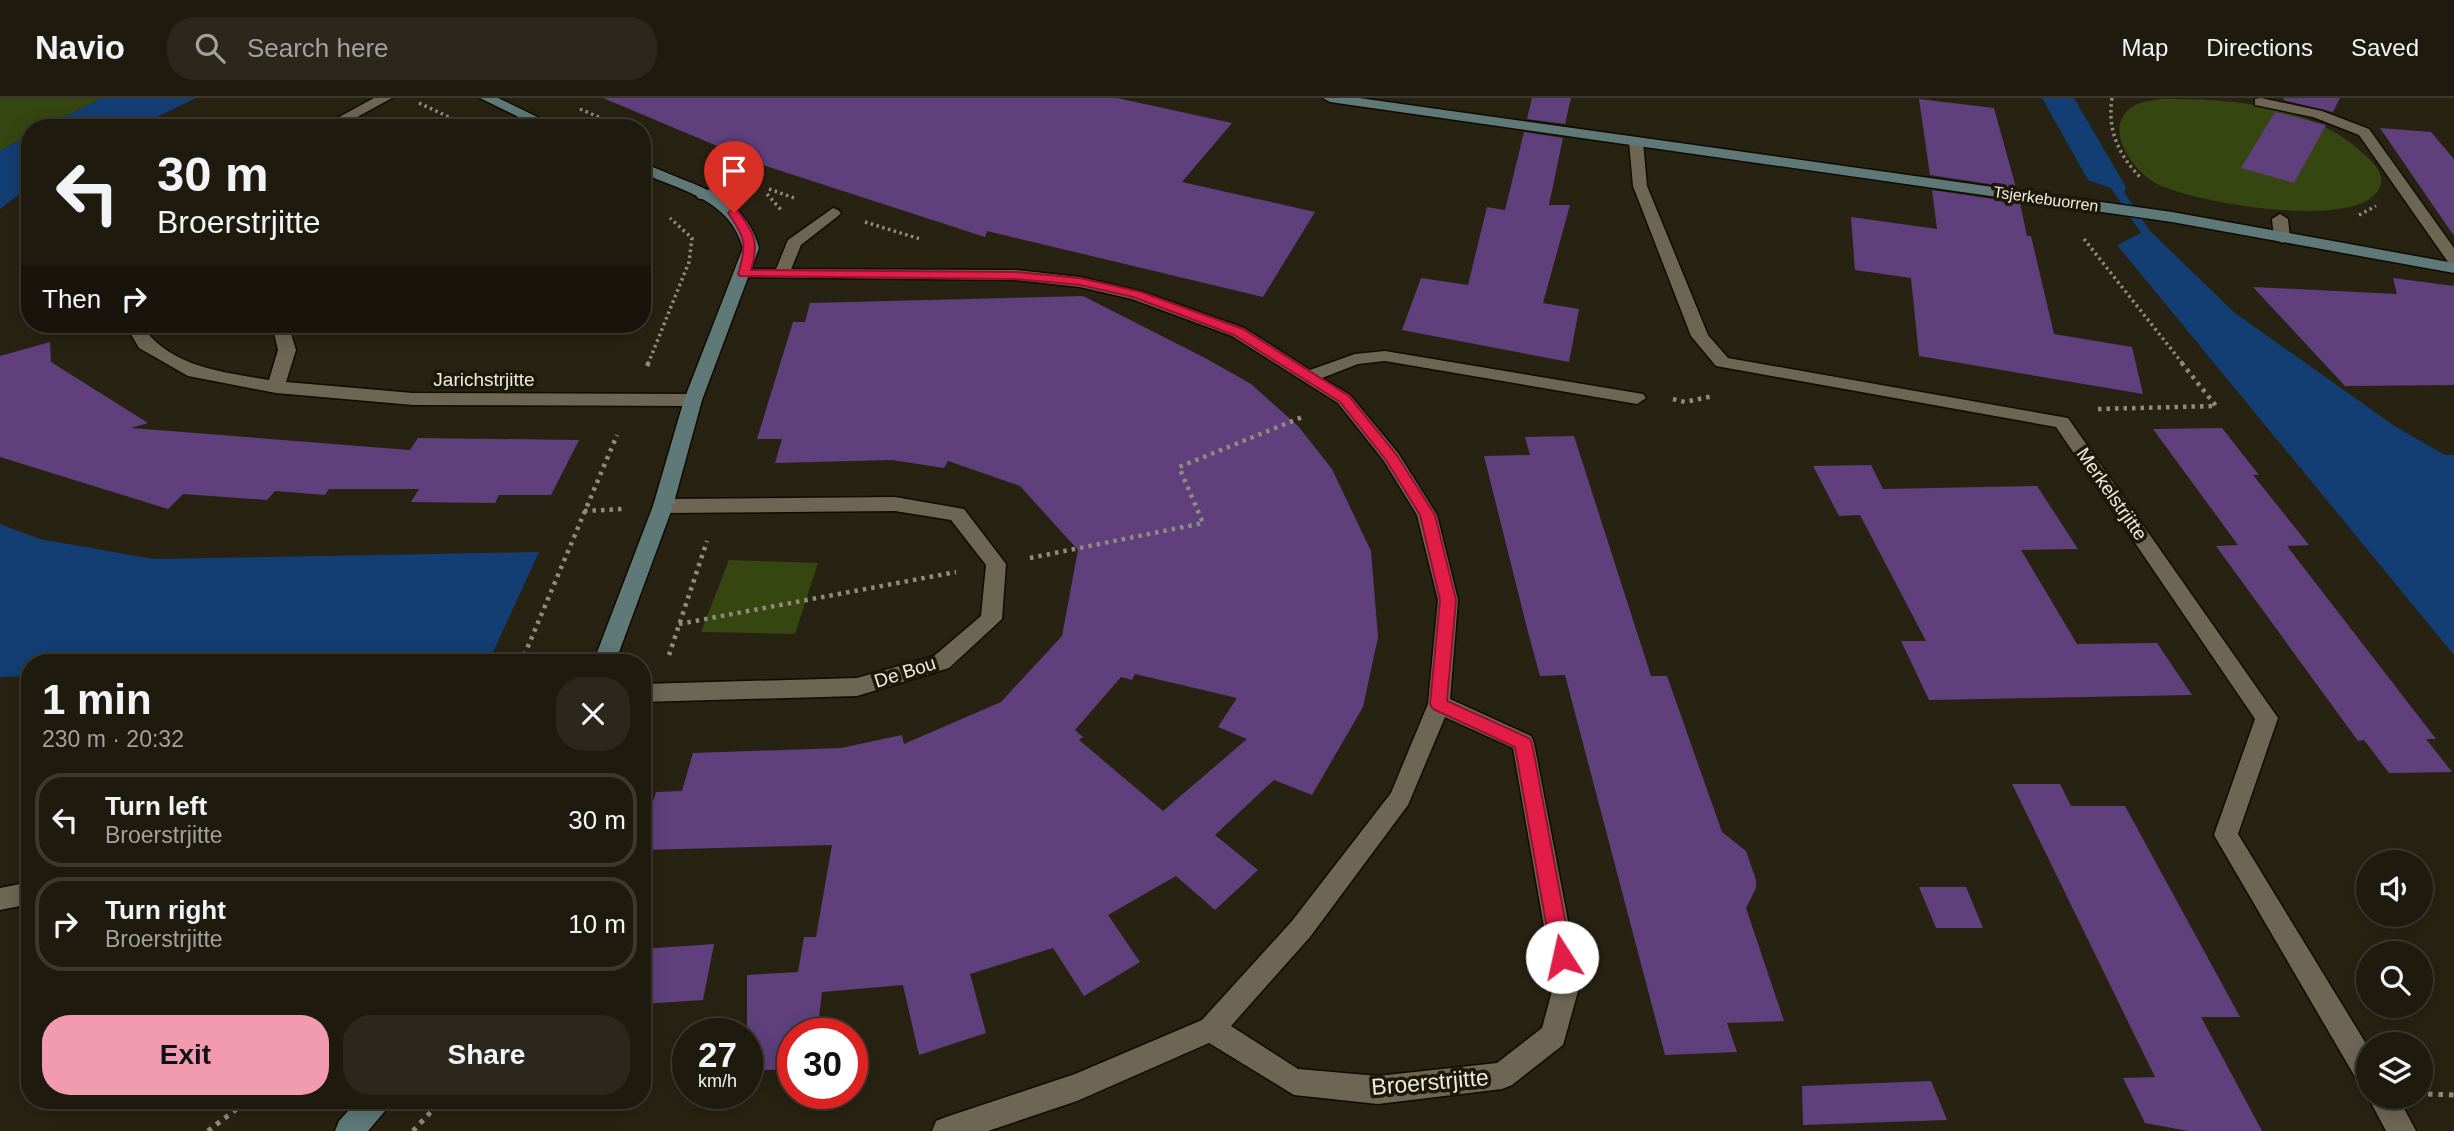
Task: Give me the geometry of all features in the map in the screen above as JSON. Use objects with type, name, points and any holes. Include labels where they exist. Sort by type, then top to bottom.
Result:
[{"type":"street","points":[[344,119],[385,98]]},
{"type":"street","points":[[487,98],[532,119]]},
{"type":"street","name":"Tsjerkebuorren","points":[[1330,98],[2172,217],[2454,268]]},
{"type":"street","points":[[2260,102],[2317,114],[2364,132],[2454,259]]},
{"type":"street","points":[[1636,142],[1640,186],[1700,336],[1722,362],[2062,422]]},
{"type":"street","points":[[607,654],[663,506],[693,400],[744,274],[751,248],[746,230],[734,213],[651,172]]},
{"type":"street","points":[[704,196],[740,177]]},
{"type":"street","points":[[782,274],[794,243],[833,213]]},
{"type":"street","points":[[2280,219],[2282,238]]},
{"type":"street","points":[[744,274],[1016,275],[1080,282],[1137,295],[1238,332],[1344,399],[1391,457],[1427,515],[1448,600],[1439,704],[1399,798],[1301,929],[1211,1029],[1077,1087],[946,1131]]},
{"type":"street","name":"Jarichstrjitte","points":[[138,333],[145,344],[194,372],[276,387],[413,400],[693,400]]},
{"type":"street","points":[[276,387],[287,350],[282,333]]},
{"type":"street","points":[[1310,376],[1355,359],[1385,356],[1637,398]]},
{"type":"street","name":"Merkelstrjitte","points":[[2062,422],[2267,718],[2227,835],[2356,1053]]},
{"type":"street","points":[[663,506],[895,504],[957,514],[996,564]]},
{"type":"street","name":"De Bou","points":[[651,692],[857,687],[941,662],[991,619],[996,564]]},
{"type":"street","name":"Broerstrjitte","points":[[1211,1029],[1294,1082],[1378,1090],[1502,1076],[1553,1036],[1567,984],[1523,743],[1439,704]]},
{"type":"street","points":[[0,899],[21,895]]},
{"type":"street","points":[[349,1131],[368,1109]]},
{"type":"street","points":[[2389,1109],[2402,1131]]},
{"type":"path","points":[[418,103],[453,119]]},
{"type":"path","points":[[577,108],[603,119]]},
{"type":"path","points":[[2062,422],[2080,410],[2216,406],[2081,236]]},
{"type":"path","points":[[1637,398],[1662,397],[1685,402],[1715,395],[1722,362]]},
{"type":"path","points":[[679,624],[1203,523],[1180,467],[1344,399]]},
{"type":"path","points":[[651,687],[679,624],[718,506]]},
{"type":"path","points":[[2433,1094],[2454,1095]]},
{"type":"path","points":[[208,1131],[238,1109]]},
{"type":"path","points":[[413,1131],[433,1109]]},
{"type":"green space","points":[[0,98],[102,98],[60,119],[21,119],[21,139],[0,151]]},
{"type":"green space","points":[[2161,99],[2242,103],[2296,115],[2321,125],[2344,138],[2372,162],[2380,173],[2380,187],[2366,201],[2342,208],[2310,211],[2275,210],[2204,199],[2157,184],[2132,162],[2119,131],[2121,120],[2130,108],[2143,102]]},
{"type":"green space","points":[[729,560],[818,563],[795,634],[701,632]]},
{"type":"water","points":[[102,98],[196,98],[153,119],[60,119]]},
{"type":"water","points":[[2042,98],[2074,98],[2126,187],[2124,192],[2150,231],[2235,313],[2396,427],[2445,455],[2454,455],[2454,655],[2117,245],[2141,233],[2111,188],[2088,180]]},
{"type":"water","points":[[21,139],[21,193],[0,209],[0,151]]},
{"type":"water","points":[[0,524],[40,539],[153,559],[539,552],[492,654],[21,654],[21,676],[0,677]]},
{"type":"building","points":[[603,98],[1117,98],[1232,123],[1182,182],[1315,212],[1263,297],[987,231],[985,237],[760,164]]},
{"type":"building","points":[[1532,98],[1571,98],[1565,124],[1527,119]]},
{"type":"building","points":[[2340,98],[2333,112],[2283,100]]},
{"type":"building","points":[[1919,99],[1994,108],[2016,188],[1930,175]]},
{"type":"building","points":[[2275,112],[2326,125],[2294,183],[2241,168]]},
{"type":"building","points":[[2380,128],[2431,132],[2454,159],[2454,236]]},
{"type":"building","points":[[1524,132],[1563,138],[1549,205],[1570,205],[1543,303],[1579,309],[1569,362],[1402,330],[1421,278],[1468,285],[1487,207],[1505,210]]},
{"type":"building","points":[[1932,190],[2020,203],[2027,236],[2031,236],[2054,334],[2132,347],[2143,394],[1919,356],[1911,278],[1855,270],[1851,217],[1937,229]]},
{"type":"building","points":[[2393,278],[2454,286],[2454,385],[2345,386],[2253,287],[2397,294]]},
{"type":"building","points":[[1083,296],[1207,359],[1251,384],[1298,426],[1332,469],[1371,551],[1378,637],[1363,707],[1312,795],[1274,780],[1215,835],[1258,870],[1215,910],[1176,876],[1108,915],[1140,962],[1084,996],[1053,948],[970,974],[986,1033],[919,1055],[903,985],[822,992],[819,1018],[777,1018],[777,1070],[763,1070],[763,1018],[747,1018],[747,975],[798,972],[804,937],[816,937],[832,845],[651,850],[651,808],[656,792],[682,791],[693,753],[841,748],[902,735],[904,744],[1001,702],[1062,636],[1078,550],[1020,486],[948,461],[944,468],[892,460],[775,463],[782,439],[757,439],[793,322],[805,322],[810,303]],"holes":[[[1135,674],[1237,698],[1218,727],[1247,739],[1163,811],[1079,740],[1083,737],[1075,730],[1121,677],[1132,680]]]},
{"type":"building","points":[[50,342],[51,362],[148,423],[131,428],[410,450],[418,438],[579,440],[551,495],[499,495],[495,503],[411,502],[419,489],[329,489],[325,495],[275,491],[267,500],[183,494],[168,509],[0,457],[0,356]]},
{"type":"building","points":[[2222,428],[2259,475],[2253,475],[2309,545],[2287,546],[2436,739],[2426,739],[2452,772],[2389,773],[2364,740],[2358,741],[2216,546],[2238,545],[2153,429]]},
{"type":"building","points":[[1574,436],[1651,676],[1667,676],[1722,832],[1746,851],[1756,880],[1756,888],[1746,908],[1784,1021],[1727,1023],[1737,1052],[1665,1055],[1565,675],[1540,676],[1528,632],[1484,456],[1530,455],[1525,437]]},
{"type":"building","points":[[1871,465],[1883,489],[2037,486],[2078,549],[2021,550],[2077,644],[2157,643],[2192,695],[1929,700],[1901,641],[1926,641],[1860,515],[1839,516],[1813,466]]},
{"type":"building","points":[[2012,784],[2060,784],[2071,806],[2125,806],[2240,1017],[2201,1017],[2262,1131],[2188,1131],[2145,1123],[2123,1078],[2155,1077]]},
{"type":"building","points":[[1919,887],[1966,887],[1983,928],[1936,928]]},
{"type":"building","points":[[714,944],[703,1000],[651,1003],[651,948]]},
{"type":"building","points":[[1931,1081],[1947,1120],[1803,1125],[1802,1086]]},
{"type":"route","points":[[734,213],[746,230],[751,248],[744,274],[1016,275],[1080,282],[1137,295],[1238,332],[1344,399],[1391,457],[1427,515],[1448,600],[1439,704],[1523,743],[1562,957]]}]
